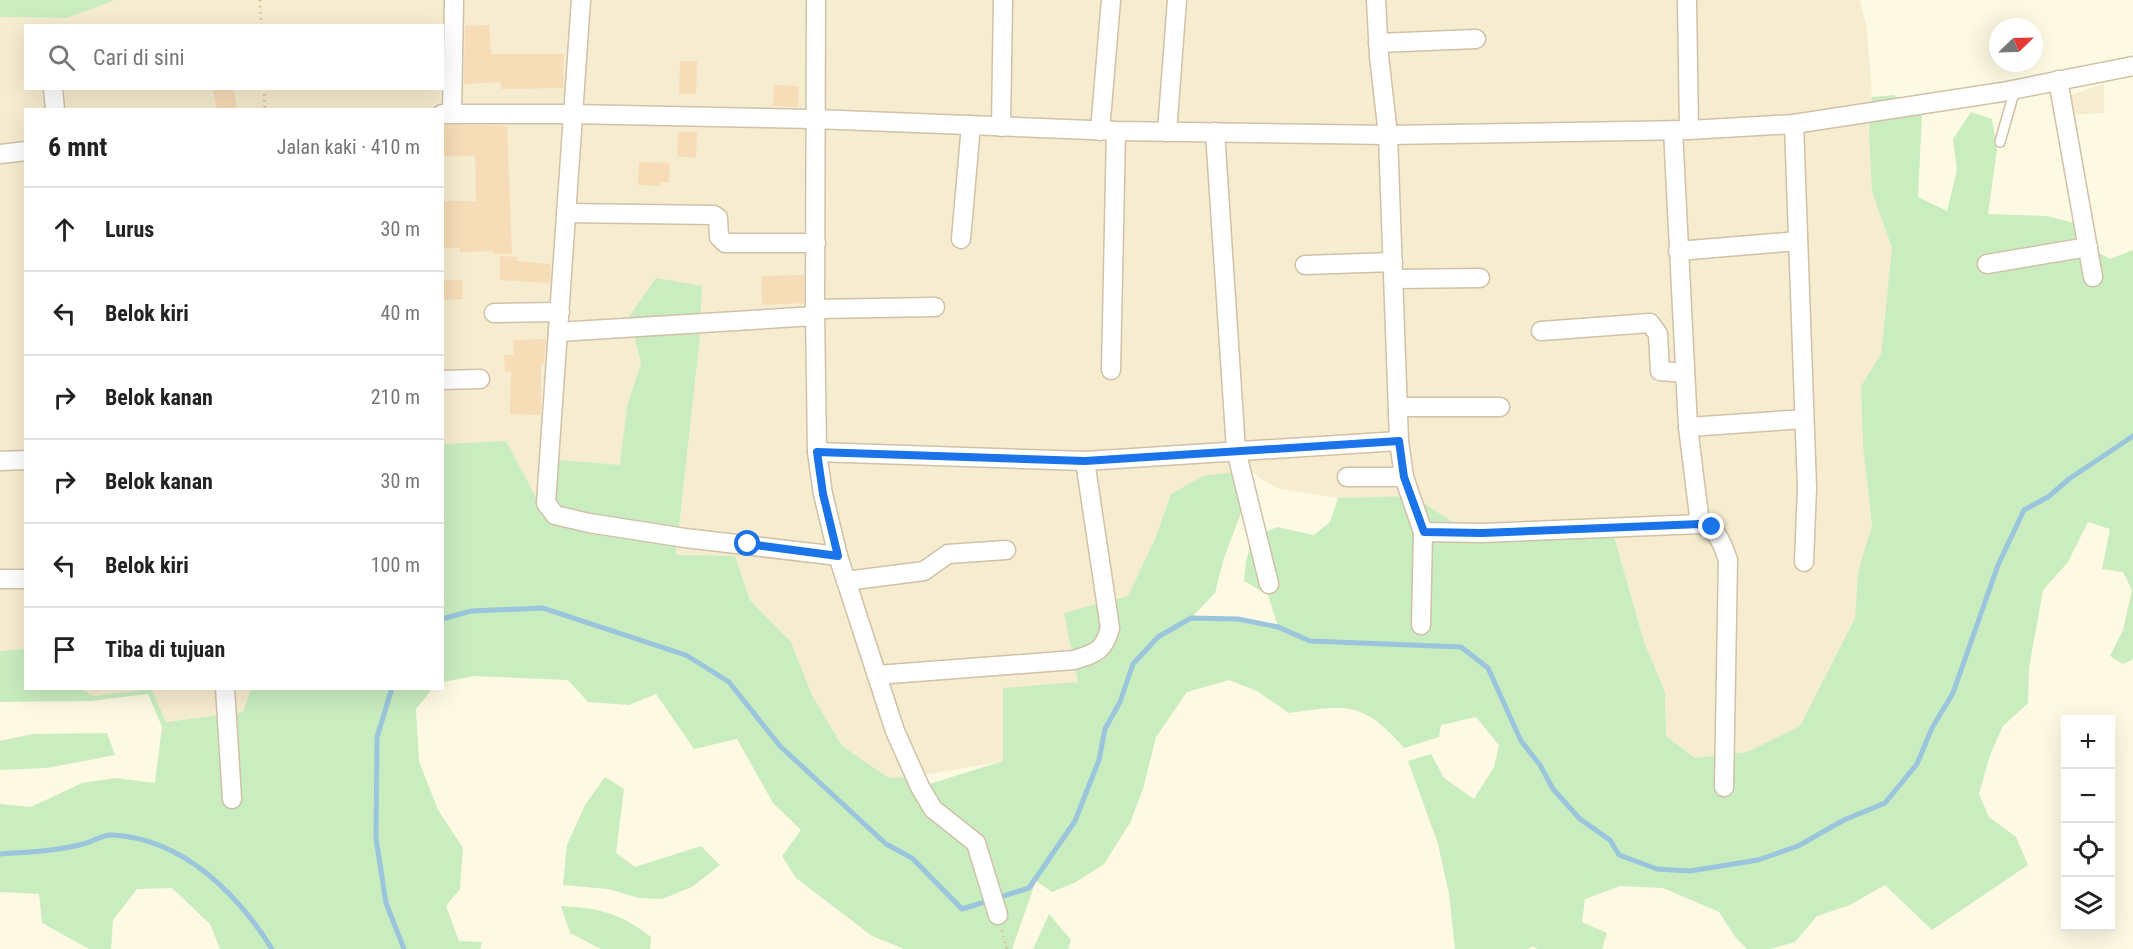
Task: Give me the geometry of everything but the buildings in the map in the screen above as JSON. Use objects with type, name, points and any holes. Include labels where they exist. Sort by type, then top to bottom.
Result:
[{"type":"street","points":[[454,0],[448,114],[815,119],[1108,131],[1388,135],[1681,130],[1794,124],[2015,89],[2133,66]]},
{"type":"street","points":[[580,0],[560,312],[545,488],[546,502],[555,514],[589,523],[685,538],[838,556]]},
{"type":"street","points":[[816,0],[815,312],[817,452],[823,494],[838,556],[895,731],[920,787],[933,809],[976,843],[998,915]]},
{"type":"street","points":[[1001,127],[1003,0]]},
{"type":"street","points":[[1111,0],[1108,131],[1111,370]]},
{"type":"street","points":[[1167,132],[1177,0]]},
{"type":"street","points":[[1376,0],[1378,43],[1388,135],[1399,441],[1404,477],[1424,532],[1420,625]]},
{"type":"street","points":[[1687,0],[1678,250],[1689,427],[1700,524]]},
{"type":"street","points":[[1378,43],[1476,39]]},
{"type":"street","points":[[2058,80],[2093,276]]},
{"type":"street","points":[[52,90],[55,108]]},
{"type":"street","points":[[1794,124],[1807,488],[1804,562]]},
{"type":"street","points":[[961,239],[971,125]]},
{"type":"street","points":[[1215,132],[1236,450],[1269,584]]},
{"type":"street","points":[[0,154],[24,151]]},
{"type":"street","points":[[566,213],[714,215],[718,218],[719,237],[725,243],[816,243]]},
{"type":"street","points":[[1678,250],[1798,241]]},
{"type":"street","points":[[1987,264],[2088,247]]},
{"type":"street","points":[[1305,264],[1480,278]]},
{"type":"street","points":[[558,333],[815,312],[935,307]]},
{"type":"street","points":[[494,313],[560,312]]},
{"type":"street","points":[[1541,331],[1650,323],[1658,334],[1660,371],[1685,373]]},
{"type":"street","points":[[444,380],[480,379]]},
{"type":"street","points":[[1399,407],[1500,407]]},
{"type":"street","points":[[1689,427],[1804,419]]},
{"type":"street","points":[[817,452],[1085,461],[1399,441]]},
{"type":"street","points":[[0,461],[24,460]]},
{"type":"street","points":[[877,675],[1074,660],[1093,654],[1106,644],[1110,628],[1085,461]]},
{"type":"street","points":[[1347,477],[1404,477]]},
{"type":"street","points":[[1424,532],[1482,533],[1700,524],[1712,527],[1728,560],[1724,787]]},
{"type":"street","points":[[846,581],[924,571],[948,554],[1006,550]]},
{"type":"street","points":[[0,579],[24,579]]},
{"type":"street","points":[[225,690],[232,799]]},
{"type":"lane","points":[[2000,142],[2015,89]]},
{"type":"path","points":[[260,0],[261,24]]},
{"type":"path","points":[[264,90],[265,108]]},
{"type":"shaded area","points":[[115,0],[1860,0],[1867,30],[1872,97],[1869,132],[1872,192],[1892,248],[1881,354],[1861,386],[1863,447],[1872,525],[1858,572],[1855,618],[1800,726],[1747,752],[1695,758],[1666,736],[1665,692],[1644,642],[1613,533],[1509,533],[1454,523],[1413,496],[1338,498],[1276,488],[1248,470],[1171,494],[1155,539],[1128,597],[1065,613],[1078,682],[1003,761],[919,776],[889,778],[842,746],[812,695],[791,642],[750,600],[735,556],[676,556],[699,345],[629,316],[641,363],[627,406],[620,466],[549,522],[506,441],[444,444],[444,108],[24,108],[24,649],[0,651],[0,17],[67,18]]},
{"type":"shaded area","points":[[2104,84],[2104,113],[2053,116],[2052,101]]},
{"type":"shaded area","points":[[84,690],[143,690],[93,696]]},
{"type":"shaded area","points":[[151,690],[251,690],[243,712],[165,722]]},
{"type":"green space","points":[[0,0],[115,0],[67,18],[0,17]]},
{"type":"green space","points":[[1894,95],[1922,114],[1918,197],[1947,211],[1957,170],[1953,139],[1971,112],[1992,119],[1997,149],[1988,214],[2047,216],[2074,223],[2086,245],[2110,259],[2133,250],[2133,659],[2123,664],[2110,656],[2123,630],[2132,590],[2123,572],[2102,569],[2110,529],[2088,522],[2068,562],[2043,590],[2029,668],[2028,703],[2003,726],[1990,755],[1979,794],[1989,817],[2016,837],[2028,865],[1932,930],[1885,885],[1850,905],[1817,916],[1795,942],[1770,949],[1747,949],[1736,938],[1719,912],[1663,888],[1620,886],[1585,899],[1582,922],[1607,933],[1602,949],[1537,949],[1533,946],[1528,949],[1455,949],[1449,894],[1438,844],[1408,761],[1431,754],[1444,778],[1474,799],[1494,767],[1499,745],[1476,717],[1441,725],[1439,737],[1404,748],[1390,733],[1365,714],[1341,708],[1289,713],[1257,691],[1229,680],[1187,692],[1156,737],[1143,789],[1130,823],[1104,864],[1076,882],[1052,892],[1036,881],[1012,949],[904,949],[872,936],[796,878],[782,856],[801,830],[773,803],[737,739],[694,749],[656,694],[629,705],[588,702],[568,680],[475,676],[444,682],[444,444],[506,441],[548,520],[547,459],[620,465],[627,406],[641,363],[629,317],[656,278],[702,286],[699,345],[676,555],[735,556],[750,600],[791,642],[812,695],[842,746],[889,778],[919,776],[920,787],[1003,761],[1003,688],[1078,682],[1064,613],[1128,596],[1155,539],[1171,494],[1203,476],[1248,470],[1244,505],[1224,558],[1215,593],[1191,618],[1238,619],[1278,627],[1268,595],[1244,581],[1246,560],[1254,537],[1277,527],[1314,535],[1330,522],[1338,498],[1413,496],[1454,523],[1509,533],[1613,533],[1644,642],[1665,692],[1666,736],[1695,758],[1747,752],[1800,726],[1855,618],[1858,572],[1872,525],[1863,447],[1861,386],[1881,354],[1892,248],[1872,192],[1869,132],[1872,97]]},
{"type":"green space","points":[[24,649],[24,690],[84,690],[94,696],[151,690],[166,722],[243,712],[251,690],[431,690],[416,709],[419,761],[438,810],[463,848],[460,889],[446,906],[459,941],[482,942],[480,949],[220,949],[210,924],[172,888],[137,889],[113,920],[111,949],[89,949],[42,923],[39,894],[0,892],[0,804],[31,807],[82,783],[116,778],[155,783],[162,727],[148,694],[90,701],[0,702],[0,651]]},
{"type":"green space","points":[[107,733],[115,755],[47,768],[0,770],[0,741],[33,734]]},
{"type":"green space","points":[[605,777],[624,789],[616,853],[635,867],[701,846],[720,865],[692,887],[662,899],[639,898],[608,889],[563,885],[567,845],[585,805]]},
{"type":"green space","points":[[561,906],[598,910],[619,917],[651,937],[650,949],[601,949],[570,933]]},
{"type":"green space","points":[[1049,914],[1071,940],[1068,949],[1033,949]]},
{"type":"waterway","points":[[444,618],[471,611],[543,608],[686,655],[729,682],[780,746],[886,844],[912,858],[962,909],[1029,888],[1075,821],[1099,760],[1105,729],[1120,702],[1133,664],[1158,637],[1191,618],[1238,619],[1278,627],[1310,641],[1461,647],[1488,668],[1521,741],[1540,765],[1553,789],[1580,819],[1610,840],[1619,855],[1657,869],[1690,871],[1758,860],[1798,846],[1844,820],[1885,803],[1917,764],[1932,728],[1953,693],[1998,565],[2024,510],[2048,497],[2069,479],[2133,436]]},
{"type":"waterway","points":[[391,690],[377,737],[376,839],[386,903],[404,949]]},
{"type":"waterway","points":[[0,854],[62,848],[109,835],[138,839],[162,847],[185,858],[225,889],[258,928],[272,949]]},
{"type":"route","points":[[748,544],[838,556],[823,494],[817,452],[1085,461],[1399,441],[1404,477],[1424,532],[1482,533],[1700,524],[1712,527]]}]
